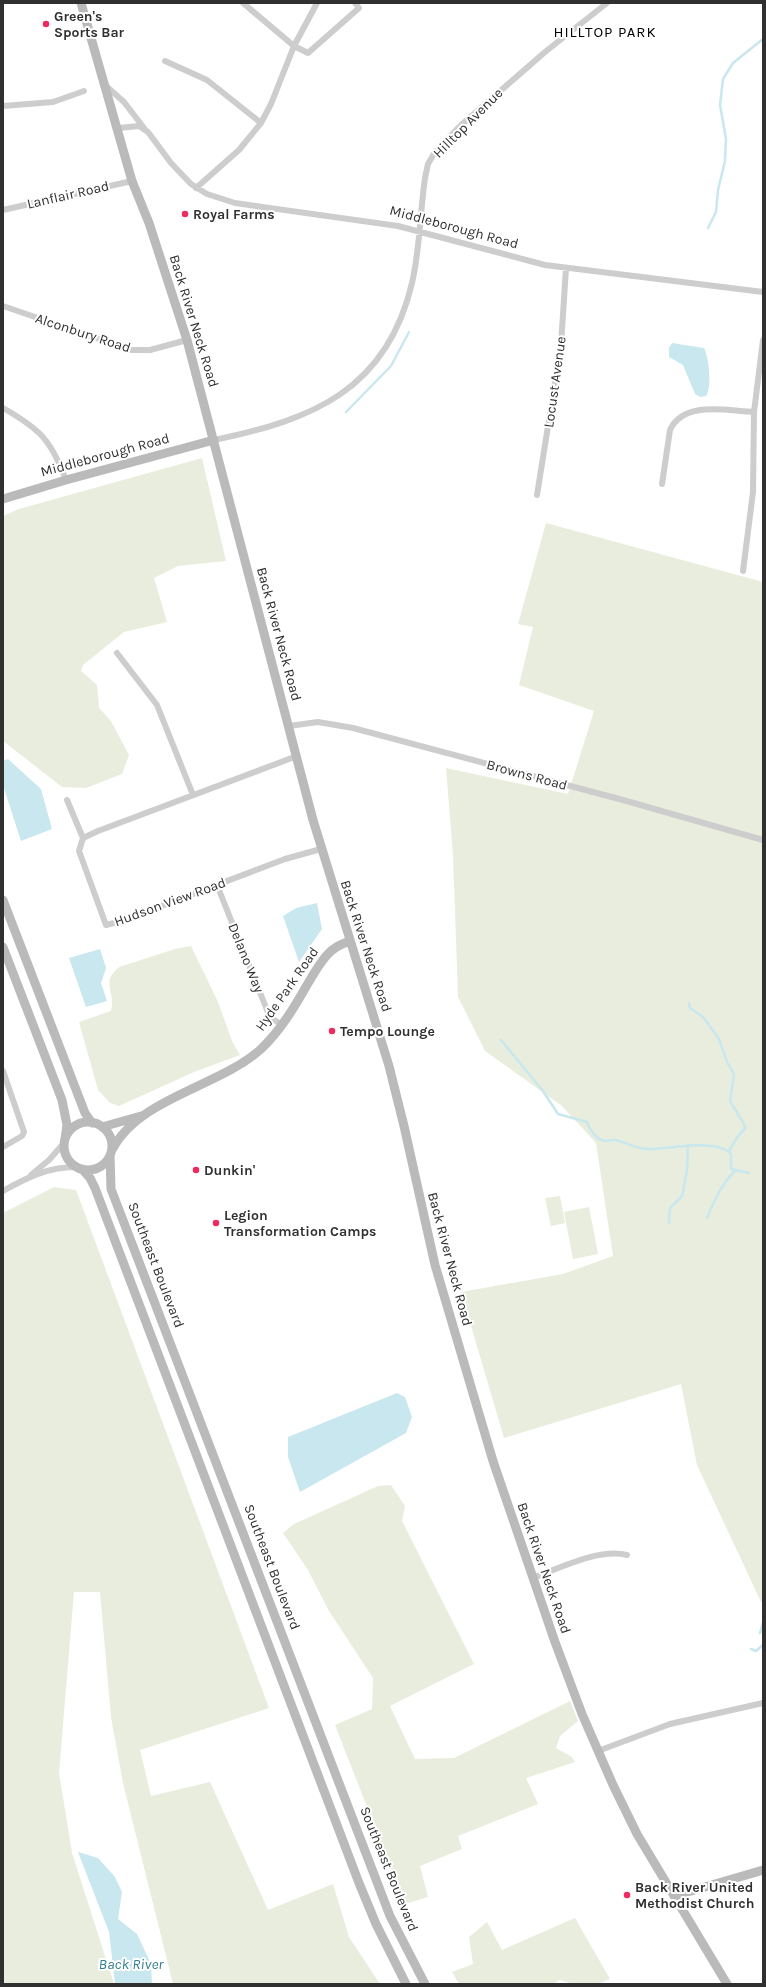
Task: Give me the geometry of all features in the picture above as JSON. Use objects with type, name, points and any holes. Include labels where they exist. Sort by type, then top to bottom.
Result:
[{"type":"street","name":"Back River Neck Road","points":[[81,3],[119,128],[132,181],[149,223],[187,340],[321,849],[397,1096],[434,1265],[493,1462],[555,1642],[598,1751],[637,1834],[727,1984]]},
{"type":"street","points":[[243,3],[294,46],[308,53],[359,8],[354,3]]},
{"type":"street","points":[[196,188],[239,150],[261,123],[271,104],[294,46],[317,3]]},
{"type":"street","name":"Hilltop Avenue","points":[[214,440],[304,415],[334,399],[362,376],[389,342],[406,305],[412,282],[425,178],[428,164],[435,152],[491,98],[607,3]]},
{"type":"street","points":[[165,61],[208,80],[261,123]]},
{"type":"street","name":"Middleborough Road","points":[[105,85],[124,102],[180,173],[196,188],[207,194],[235,203],[355,218],[418,230],[527,261],[566,268],[763,292]]},
{"type":"street","points":[[3,106],[53,102],[84,91]]},
{"type":"street","points":[[119,128],[139,126],[148,132]]},
{"type":"street","name":"Lanflair Road","points":[[3,210],[132,181]]},
{"type":"street","name":"Locust Avenue","points":[[537,495],[561,345],[566,268]]},
{"type":"street","name":"Alconbury Road","points":[[3,306],[131,350],[150,350],[187,340]]},
{"type":"street","points":[[743,571],[755,472],[754,412],[763,340]]},
{"type":"street","points":[[3,408],[24,420],[40,432],[58,458],[66,480]]},
{"type":"street","points":[[662,484],[670,430],[673,423],[680,416],[695,410],[754,412]]},
{"type":"street","name":"Middleborough Road","points":[[3,499],[66,480],[214,440]]},
{"type":"street","points":[[117,653],[157,705],[193,795]]},
{"type":"street","name":"Browns Road","points":[[289,726],[318,722],[353,728],[623,800],[763,840]]},
{"type":"street","points":[[83,838],[297,756]]},
{"type":"street","name":"Hudson View Road","points":[[67,800],[83,838],[79,850],[106,925],[122,921],[285,859],[321,849]]},
{"type":"street","name":"Delano Way","points":[[217,885],[267,1010],[273,1019],[282,1025]]},
{"type":"street","points":[[3,900],[85,1113],[92,1122],[102,1127],[110,1135],[111,1152],[105,1164],[89,1170],[54,1169],[30,1176]]},
{"type":"street","name":"Hyde Park Road","points":[[102,1127],[144,1115],[250,1057],[270,1040],[282,1025],[327,954],[339,944],[350,941]]},
{"type":"street","points":[[3,947],[62,1100],[67,1125],[64,1141],[64,1152],[68,1160],[79,1169]]},
{"type":"street","points":[[3,1071],[23,1125],[24,1132],[22,1136],[3,1147]]},
{"type":"street","name":"Hyde Park Road","points":[[111,1152],[118,1138],[144,1115]]},
{"type":"street","points":[[3,1191],[30,1176],[49,1160],[73,1128],[82,1123],[92,1122]]},
{"type":"street","name":"Southeast Boulevard","points":[[111,1152],[111,1189],[199,1414],[390,1916],[425,1984]]},
{"type":"street","name":"Southeast Boulevard","points":[[79,1169],[90,1178],[95,1188],[359,1883],[379,1931],[406,1984]]},
{"type":"street","points":[[533,1578],[604,1554],[617,1552],[627,1555]]},
{"type":"street","points":[[598,1751],[670,1724],[763,1703]]},
{"type":"street","points":[[674,1896],[763,1870]]},
{"type":"green space","points":[[202,458],[226,561],[178,566],[154,578],[167,622],[124,632],[83,665],[81,671],[97,685],[99,708],[111,721],[129,755],[122,774],[86,788],[62,787],[3,741],[3,516],[19,509]]},
{"type":"green space","points":[[546,523],[763,582],[763,1601],[761,1602],[697,1465],[681,1384],[504,1438],[461,1292],[563,1274],[613,1256],[596,1143],[562,1106],[485,1051],[458,997],[453,855],[446,768],[568,794],[594,711],[519,685],[533,627],[518,624]]},
{"type":"green space","points":[[191,946],[218,1002],[232,1041],[240,1055],[194,1072],[119,1106],[110,1103],[98,1090],[79,1022],[111,1011],[112,998],[109,983],[113,973],[119,967],[175,949]]},
{"type":"green space","points":[[54,1187],[76,1190],[269,1708],[140,1750],[151,1796],[210,1782],[268,1910],[333,1884],[349,1937],[380,1984],[173,1984],[123,1783],[111,1717],[100,1592],[74,1592],[59,1773],[72,1853],[114,1984],[3,1984],[3,1213]]},
{"type":"green space","points":[[560,1196],[565,1223],[551,1226],[545,1198]]},
{"type":"green space","points":[[589,1207],[598,1254],[573,1259],[564,1212]]},
{"type":"green space","points":[[391,1485],[405,1506],[402,1521],[474,1664],[390,1706],[415,1759],[454,1758],[570,1701],[578,1721],[560,1736],[556,1748],[572,1757],[575,1762],[526,1778],[538,1804],[458,1836],[462,1849],[420,1866],[428,1897],[405,1904],[335,1725],[372,1709],[373,1678],[329,1611],[308,1570],[283,1533],[294,1524],[378,1486]]},
{"type":"green space","points":[[575,1918],[610,1979],[604,1982],[585,1985],[572,1984],[560,1980],[553,1984],[459,1984],[452,1972],[473,1964],[469,1937],[487,1922],[502,1950]]},
{"type":"water","points":[[672,343],[704,348],[709,372],[709,386],[706,396],[701,397],[695,394],[683,365],[669,357],[669,348]]},
{"type":"water","points":[[8,759],[41,789],[52,829],[21,841],[3,785],[3,761]]},
{"type":"water","points":[[317,903],[322,929],[299,962],[283,916],[296,908]]},
{"type":"water","points":[[100,949],[106,968],[101,983],[107,1001],[86,1007],[69,958]]},
{"type":"water","points":[[397,1393],[405,1397],[412,1417],[406,1433],[300,1492],[288,1457],[288,1437]]},
{"type":"water","name":"Back River","points":[[78,1852],[98,1858],[115,1877],[122,1892],[118,1919],[137,1934],[151,1964],[152,1984],[115,1984],[109,1932]]},
{"type":"waterway","points":[[725,159],[726,139],[720,105],[723,79],[733,63],[763,39]]},
{"type":"waterway","points":[[708,228],[716,212],[718,190],[725,161]]},
{"type":"waterway","points":[[346,412],[391,366],[409,332]]},
{"type":"waterway","points":[[689,1003],[690,1008],[704,1018],[719,1039],[727,1062],[734,1074],[730,1101],[744,1124],[745,1129],[738,1136],[729,1151]]},
{"type":"waterway","points":[[501,1040],[543,1091],[558,1114],[587,1122],[596,1137],[599,1139],[606,1141],[615,1140],[646,1149],[704,1145],[715,1146],[724,1149],[731,1154],[731,1169],[749,1173]]},
{"type":"waterway","points":[[669,1223],[670,1208],[682,1196],[683,1192],[687,1170],[688,1145]]},
{"type":"waterway","points":[[707,1218],[723,1186],[736,1170]]},
{"type":"waterway","points":[[760,1633],[763,1622]]},
{"type":"waterway","points":[[751,1649],[756,1651],[763,1645]]},
{"type":"place","name":"Green's Sports Bar","points":[[46,24]]},
{"type":"place","name":"Royal Farms","points":[[185,214]]},
{"type":"place","name":"Tempo Lounge","points":[[332,1031]]},
{"type":"place","name":"Dunkin'","points":[[196,1170]]},
{"type":"place","name":"Legion Transformation Camps","points":[[216,1223]]},
{"type":"place","name":"Back River United Methodist Church","points":[[627,1895]]},
{"type":"district","name":"HILLTOP PARK","points":[[605,32]]}]
